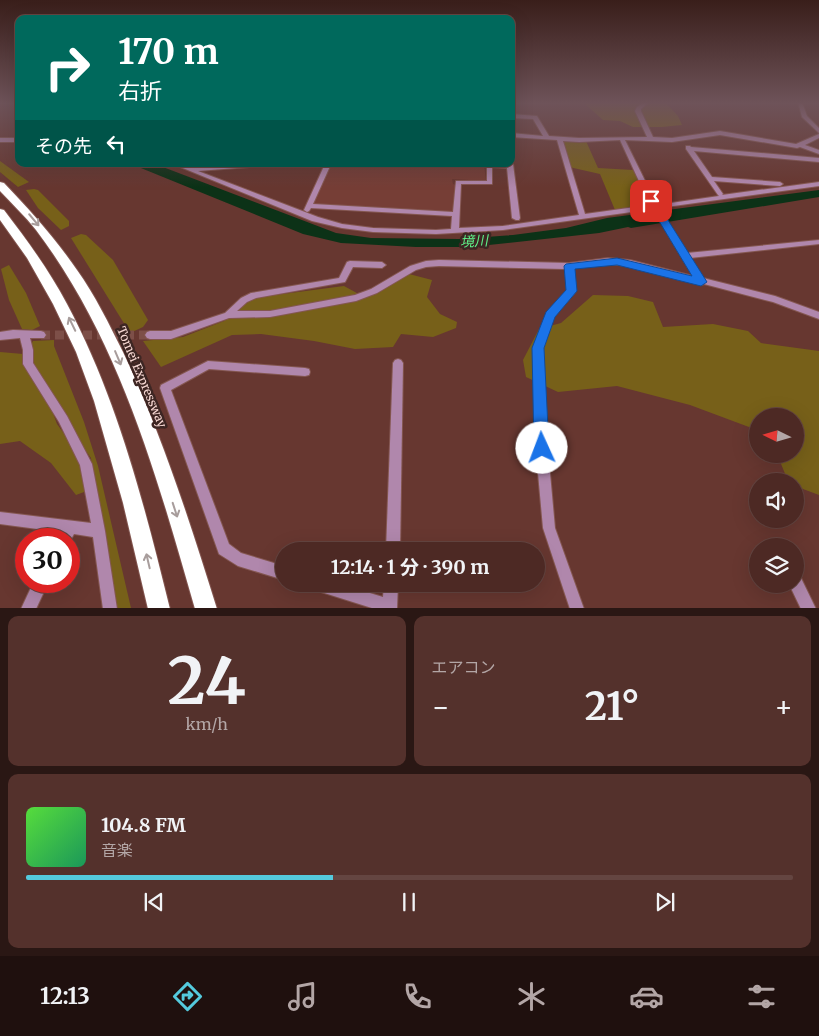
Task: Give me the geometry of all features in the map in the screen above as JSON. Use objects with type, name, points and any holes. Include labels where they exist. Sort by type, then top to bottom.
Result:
[{"type":"highway","name":"Tomei Expressway","points":[[0,185],[14,197],[47,236],[69,267],[95,310],[117,354],[144,419],[206,608]]},
{"type":"highway","points":[[0,212],[26,245],[47,277],[71,322],[90,364],[114,434],[135,506],[159,608]]},
{"type":"street","points":[[543,130],[546,136]]},
{"type":"street","points":[[647,130],[651,139]]},
{"type":"street","points":[[515,135],[546,136],[560,139],[682,140],[720,133],[800,145],[819,152]]},
{"type":"street","points":[[800,145],[819,136]]},
{"type":"street","points":[[560,139],[582,214]]},
{"type":"street","points":[[622,139],[655,208],[701,282]]},
{"type":"street","points":[[0,140],[15,140]]},
{"type":"street","points":[[682,140],[720,194]]},
{"type":"street","points":[[689,149],[819,160]]},
{"type":"street","points":[[185,167],[304,215],[354,229],[455,231],[540,223],[628,210],[655,208],[819,182]]},
{"type":"street","points":[[191,169],[220,167]]},
{"type":"street","points":[[304,215],[327,167]]},
{"type":"street","points":[[455,231],[458,182],[490,183],[489,167]]},
{"type":"street","points":[[510,167],[516,218]]},
{"type":"street","points":[[711,179],[773,185],[819,182]]},
{"type":"street","points":[[309,206],[456,214]]},
{"type":"street","points":[[540,223],[538,220],[624,208],[628,210]]},
{"type":"street","points":[[685,256],[819,242]]},
{"type":"street","points":[[150,335],[172,334],[185,331],[228,315],[275,314],[365,295],[413,268],[426,264],[521,263],[569,266],[617,261],[775,299],[819,316]]},
{"type":"street","points":[[228,315],[244,300],[254,295],[342,280],[350,264],[382,265]]},
{"type":"street","points":[[569,266],[572,291],[550,315],[538,348],[542,451],[549,528],[577,608]]},
{"type":"street","points":[[24,334],[28,350],[28,364],[63,419],[86,464],[99,531],[110,608]]},
{"type":"street","points":[[0,336],[41,335]]},
{"type":"street","points":[[393,542],[398,363]]},
{"type":"street","points":[[275,570],[238,559],[224,549],[165,388],[208,365],[305,372]]},
{"type":"street","points":[[0,518],[45,528]]},
{"type":"street","points":[[80,532],[99,531]]},
{"type":"street","points":[[343,592],[390,607],[391,592]]},
{"type":"street","points":[[28,608],[36,593]]},
{"type":"street","points":[[801,593],[809,608]]},
{"type":"shaded area","points":[[562,141],[586,141],[598,168],[633,170],[650,204],[615,210],[600,174],[569,167]]},
{"type":"shaded area","points":[[0,161],[29,182],[18,187],[0,172]]},
{"type":"shaded area","points":[[329,167],[484,167],[486,181],[452,179],[453,184],[456,185],[454,210],[451,213],[312,204]]},
{"type":"shaded area","points":[[26,190],[38,190],[69,221],[69,226],[61,230],[38,208]]},
{"type":"shaded area","points":[[81,234],[86,235],[113,260],[148,320],[143,327],[130,333],[71,238]]},
{"type":"shaded area","points":[[9,265],[26,293],[40,326],[32,330],[22,329],[9,300],[1,269]]},
{"type":"shaded area","points":[[409,274],[432,280],[427,297],[440,314],[457,322],[456,328],[433,337],[401,334],[393,347],[355,349],[261,334],[232,335],[161,367],[143,341],[183,337],[224,321],[253,298],[344,286],[366,298]]},
{"type":"shaded area","points":[[593,295],[628,296],[653,302],[663,327],[713,324],[748,331],[761,343],[819,351],[819,495],[804,489],[804,473],[785,473],[781,463],[804,463],[804,408],[749,408],[749,427],[690,405],[617,386],[558,392],[526,377],[523,360],[539,329],[561,323]]},
{"type":"shaded area","points":[[54,340],[54,346],[84,422],[98,466],[131,608],[116,608],[99,531],[91,458],[47,397],[57,424],[86,464],[84,492],[76,495],[51,463],[20,441],[0,444],[0,352],[23,354],[27,361],[28,350],[33,341]]},
{"type":"water","name":"境川","points":[[138,167],[163,167],[336,233],[371,238],[459,239],[513,235],[566,228],[607,218],[819,190],[819,197],[631,228],[470,247],[416,247],[341,243],[303,234]]},
{"type":"tunnel","points":[[41,335],[150,335]]},
{"type":"route","points":[[542,448],[538,348],[550,315],[557,306],[568,298],[572,291],[569,266],[617,261],[701,282],[651,201]]}]
